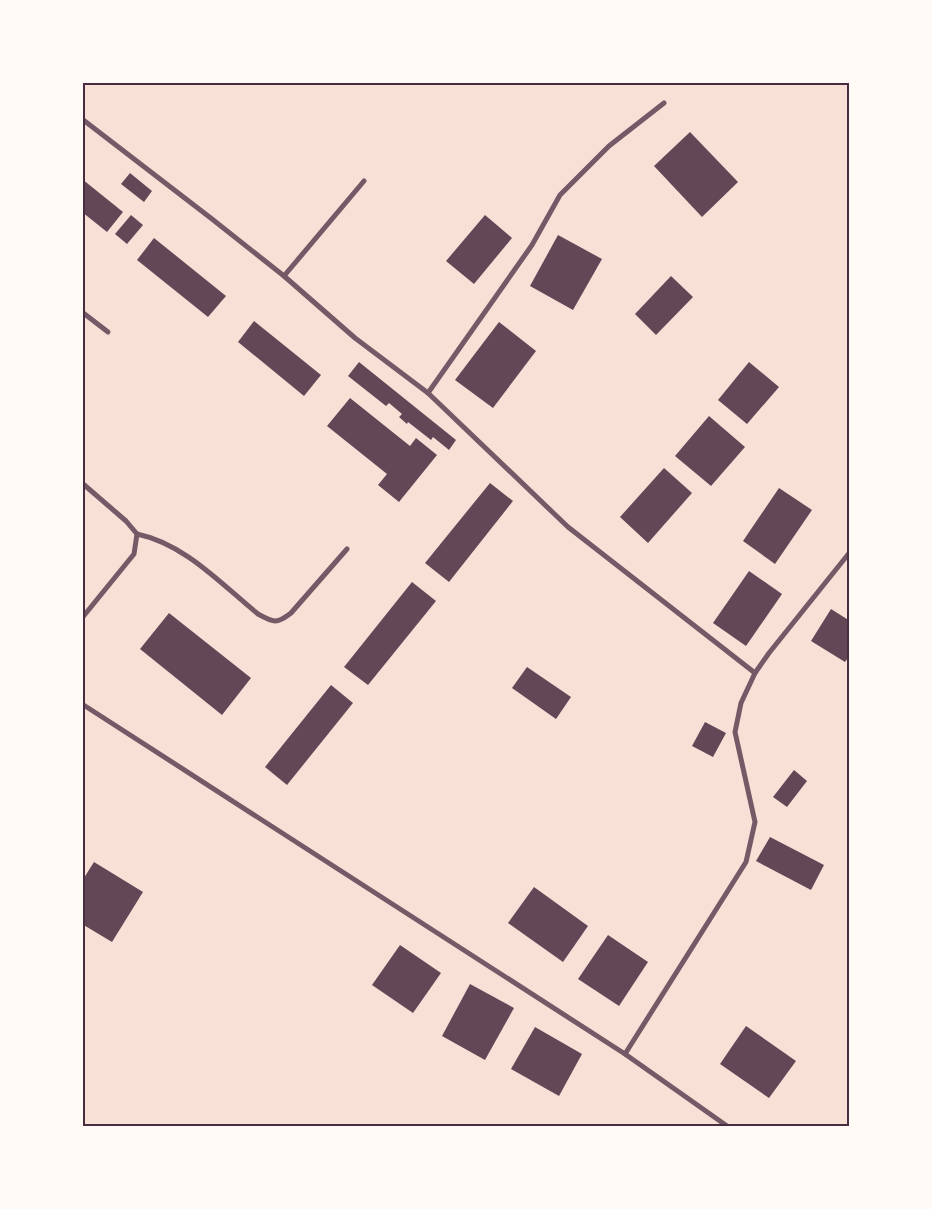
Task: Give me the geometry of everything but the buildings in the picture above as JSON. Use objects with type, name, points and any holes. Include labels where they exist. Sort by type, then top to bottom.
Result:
[{"type":"street","points":[[428,393],[532,244],[560,195],[609,146],[664,103]]},
{"type":"street","points":[[82,119],[284,276],[356,338],[428,393],[568,526],[755,672]]},
{"type":"street","points":[[284,276],[364,180]]},
{"type":"street","points":[[82,312],[108,332]]},
{"type":"street","points":[[82,482],[126,521],[136,534],[156,539],[175,547],[258,614],[271,621],[281,621],[291,613],[347,549]]},
{"type":"street","points":[[82,618],[134,554],[136,534]]},
{"type":"street","points":[[625,1054],[746,862],[755,822],[735,732],[741,703],[755,672],[850,552]]},
{"type":"street","points":[[82,704],[625,1054],[727,1126]]}]
